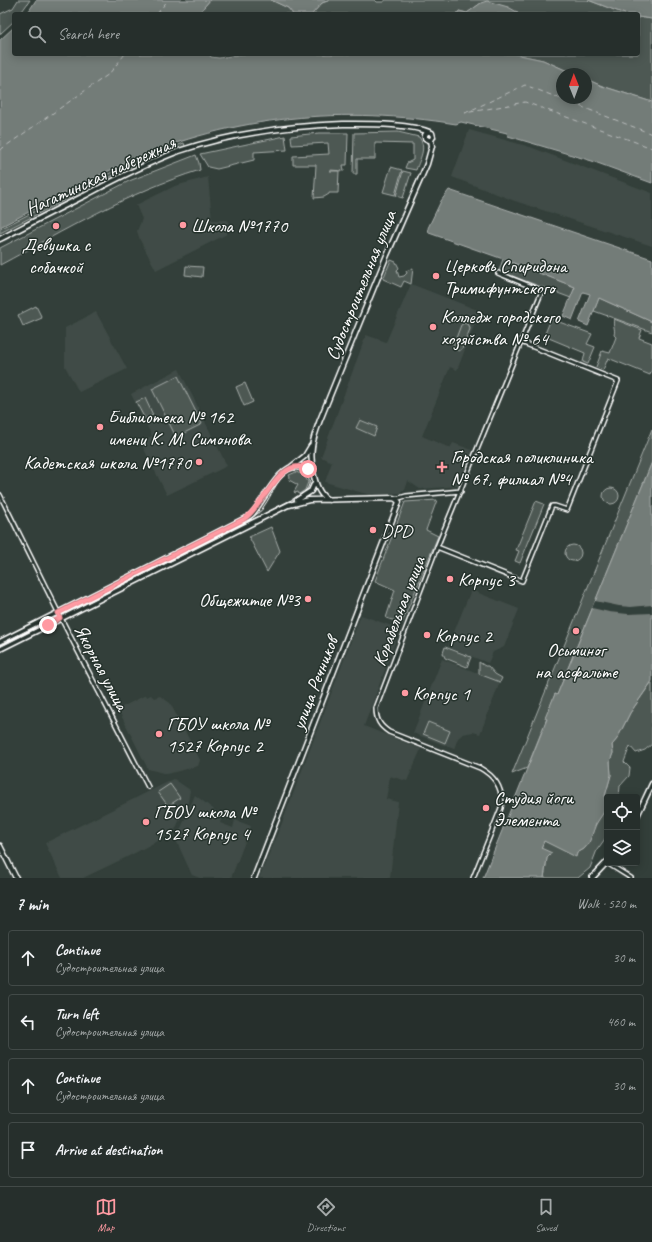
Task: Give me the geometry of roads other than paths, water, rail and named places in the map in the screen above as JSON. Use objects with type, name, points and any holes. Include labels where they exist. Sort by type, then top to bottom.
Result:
[{"type":"street","name":"Нагатинская набережная","points":[[0,239],[123,175],[167,156],[218,140],[278,129],[356,124],[403,126],[418,128],[427,132]]},
{"type":"street","name":"Судостроительная улица","points":[[313,442],[320,420],[386,255],[427,164],[432,146],[431,140],[425,138],[427,132]]},
{"type":"street","name":"Корабельная улица","points":[[473,878],[501,808],[502,797],[498,784],[490,775],[480,768],[389,732],[382,727],[378,721],[376,708],[437,547],[542,291],[498,273]]},
{"type":"street","points":[[437,547],[522,581],[552,506],[554,505],[567,510],[618,381],[521,342]]},
{"type":"street","points":[[0,642],[244,519],[255,510],[272,486],[289,468],[305,456],[313,442]]},
{"type":"street","points":[[313,442],[312,454],[315,479],[320,494],[323,498],[328,500]]},
{"type":"street","points":[[0,648],[262,517],[289,505],[308,494],[314,486],[315,479],[308,469],[304,466],[289,468]]},
{"type":"street","points":[[289,505],[309,500],[396,499],[406,496],[461,491]]},
{"type":"street","name":"Якорная улица","points":[[0,495],[60,618],[148,787]]},
{"type":"street","name":"улица Речников","points":[[254,878],[398,504],[396,499]]},
{"type":"street","points":[[255,510],[256,515],[262,517]]},
{"type":"street","points":[[640,810],[652,784]]},
{"type":"street","points":[[0,846],[16,878]]},
{"type":"street","points":[[592,878],[604,866]]},
{"type":"street","points":[[612,866],[631,878]]},
{"type":"tram line","points":[[0,644],[253,517],[262,509],[277,484],[287,473],[299,471],[307,476],[309,486],[305,492],[297,497],[0,647]]},
{"type":"place","name":"Школа №1770","points":[[183,225]]},
{"type":"place","name":"Девушка с собачкой","points":[[56,226]]},
{"type":"place","name":"Церковь Спиридона Тримифунтского","points":[[436,276]]},
{"type":"place","name":"Колледж городского хозяйства № 64","points":[[433,327]]},
{"type":"place","name":"Библиотека № 162 имени К. М. Симонова","points":[[100,427]]},
{"type":"place","name":"Кадетская школа №1770","points":[[199,462]]},
{"type":"place","name":"Городская поликлиника № 67, филиал №4","points":[[442,467]]},
{"type":"place","name":"DPD","points":[[373,530]]},
{"type":"place","name":"Корпус 3","points":[[450,579]]},
{"type":"place","name":"Общежитие №3","points":[[308,599]]},
{"type":"place","name":"Осьминог на асфальте","points":[[576,631]]},
{"type":"place","name":"Корпус 2","points":[[427,635]]},
{"type":"place","name":"Корпус 1","points":[[405,693]]},
{"type":"place","name":"ГБОУ школа № 1527 Корпус 2","points":[[159,734]]},
{"type":"place","name":"Студия йоги Элемента","points":[[486,808]]},
{"type":"place","name":"ГБОУ школа № 1527 Корпус 4","points":[[146,822]]}]
